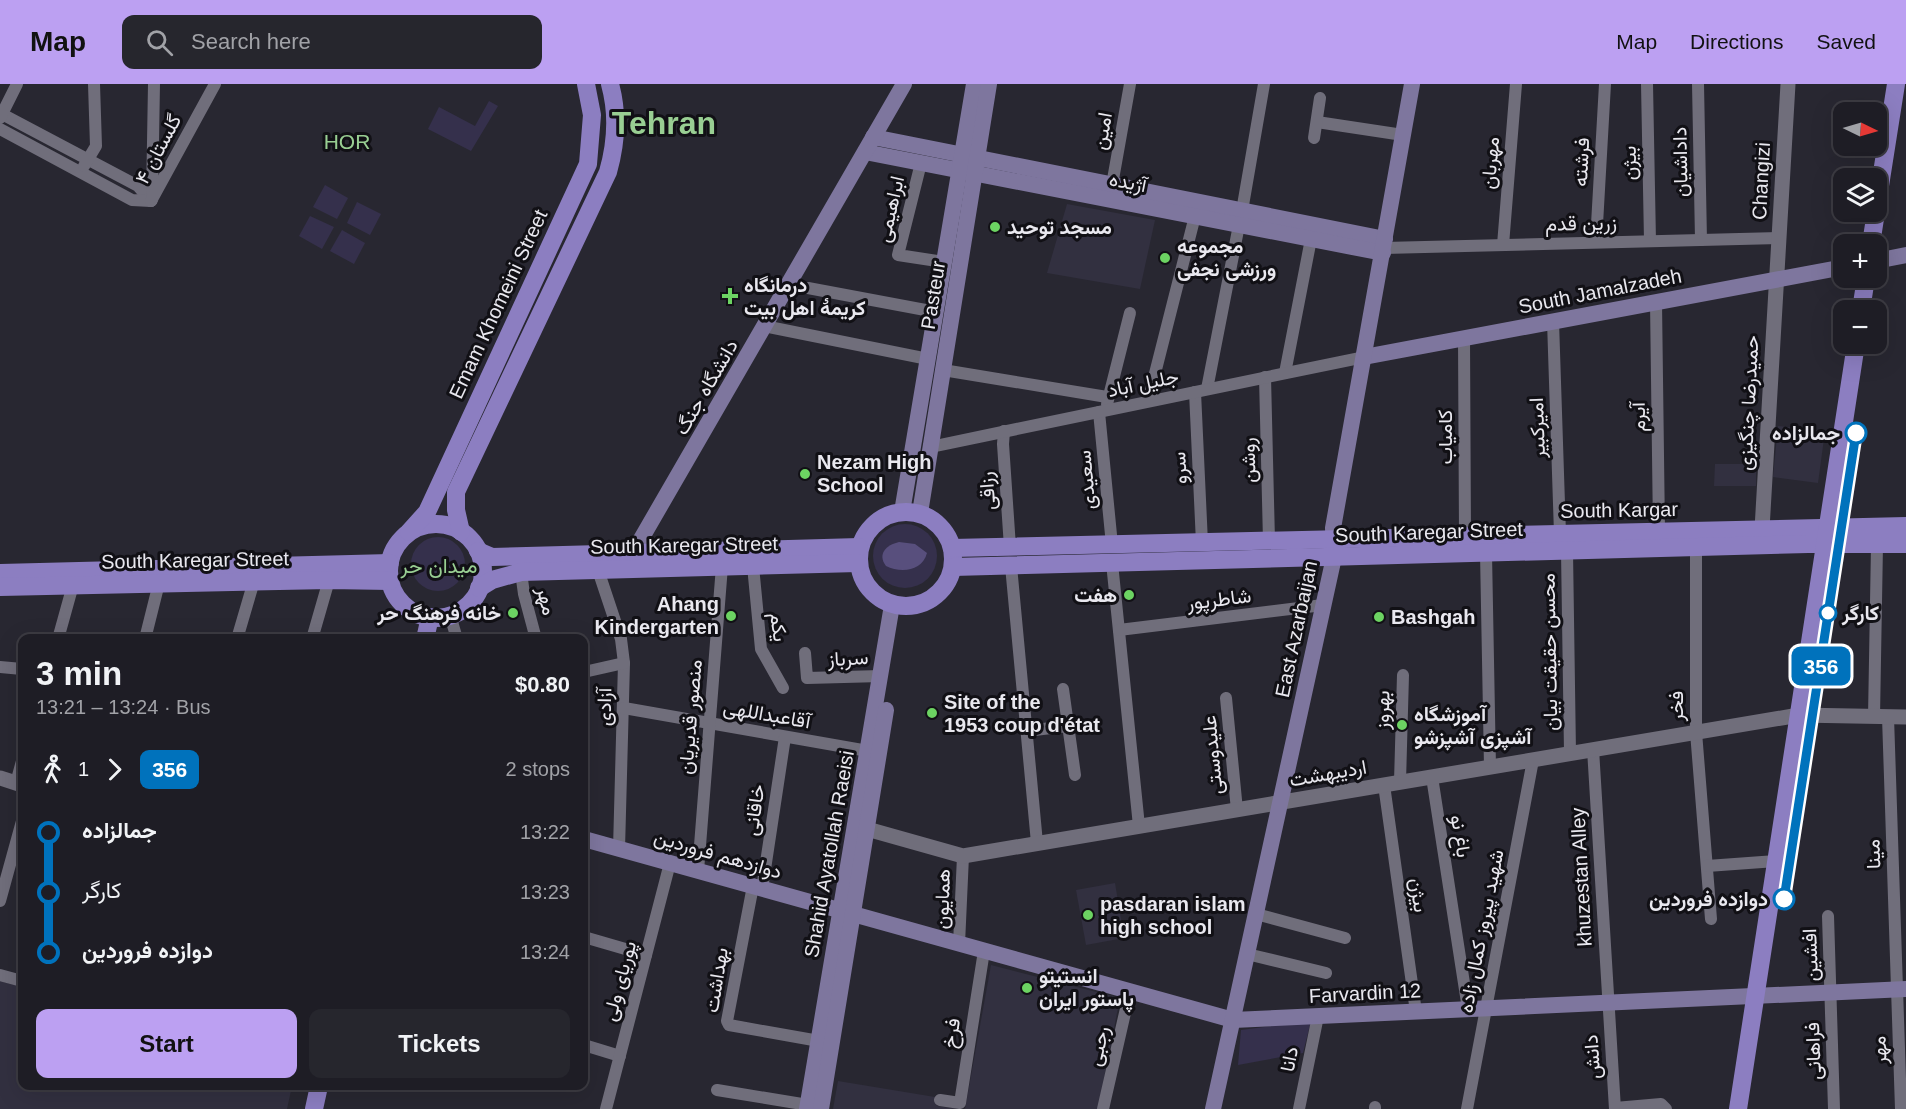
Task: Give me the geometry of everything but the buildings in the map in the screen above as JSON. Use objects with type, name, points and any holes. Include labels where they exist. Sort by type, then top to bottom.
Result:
[{"type":"main road","name":"Emam Khomeini Street","points":[[409,532],[427,512],[588,164],[592,115],[586,84]]},
{"type":"main road","name":"Emam Khomeini Street","points":[[461,532],[456,510],[456,492],[608,172],[615,134],[610,84]]},
{"type":"main road","name":"دانشگاه جنگ","points":[[633,553],[904,84]]},
{"type":"main road","name":"Pasteur","points":[[968,164],[974,84]]},
{"type":"main road","name":"Pasteur","points":[[911,513],[928,359],[941,332],[968,164],[989,84]]},
{"type":"main road","name":"East Azarbaijan","points":[[1213,1109],[1323,605],[1333,548],[1332,528],[1412,84]]},
{"type":"main road","points":[[1883,168],[1896,84]]},
{"type":"main road","name":"آژیده","points":[[869,145],[921,163],[968,164],[1112,185],[1311,238],[1384,247]]},
{"type":"main road","name":"آژیده","points":[[869,145],[968,164],[1194,216],[1240,218],[1384,247]]},
{"type":"main road","name":"Pasteur","points":[[911,513],[930,447],[943,370],[941,332],[936,312],[944,262],[963,193]]},
{"type":"main road","points":[[1887,259],[1906,255]]},
{"type":"main road","name":"South Jamalzadeh","points":[[1364,357],[1833,269]]},
{"type":"main road","points":[[1738,1109],[1854,354]]},
{"type":"main road","points":[[911,513],[937,523],[949,539],[952,548],[953,567],[948,582],[926,603],[898,606],[869,590],[862,577],[859,555],[869,529],[878,520],[911,513]]},
{"type":"main road","points":[[431,524],[447,525],[461,532],[478,550],[482,569],[479,588],[468,605],[450,615],[430,617],[415,613],[404,605],[390,581],[390,562],[398,543],[409,532],[431,524]]},
{"type":"main road","name":"South Kargar","points":[[1333,548],[1465,536],[1564,542],[1659,531],[1762,529],[1826,536],[1906,526]]},
{"type":"main road","name":"South Karegar Street","points":[[952,548],[1011,556],[1333,548],[1486,553],[1564,542],[1696,547],[1826,536],[1877,544],[1906,544]]},
{"type":"main road","name":"South Karegar Street","points":[[1112,554],[1202,543],[1269,541],[1333,548]]},
{"type":"main road","name":"South Karegar Street","points":[[478,550],[492,557],[633,553],[859,555]]},
{"type":"main road","name":"South Karegar Street","points":[[479,588],[492,580],[521,572],[753,566],[859,555]]},
{"type":"main road","name":"South Karegar Street","points":[[953,567],[1011,556]]},
{"type":"main road","name":"South Karegar Street","points":[[0,587],[73,585],[159,576],[390,562]]},
{"type":"main road","name":"South Karegar Street","points":[[0,573],[159,576],[254,581],[390,581]]},
{"type":"main road","name":"Shahid Ayatollah Raeisi","points":[[861,827],[868,751],[881,676],[898,606]]},
{"type":"main road","name":"Shahid Ayatollah Raeisi","points":[[812,1108],[898,606]]},
{"type":"main road","points":[[425,634],[430,617]]},
{"type":"main road","name":"دوازدهم فروردین","points":[[588,840],[847,912]]},
{"type":"main road","name":"Shahid Ayatollah Raeisi","points":[[812,1108],[819,1041],[847,912]]},
{"type":"main road","name":"Farvardin 12","points":[[847,912],[1233,1020],[1901,989]]},
{"type":"main road","points":[[314,1109],[318,1090]]},
{"type":"street","points":[[17,84],[1,115],[138,186],[152,201]]},
{"type":"street","points":[[81,173],[96,146],[94,84]]},
{"type":"street","points":[[152,201],[154,84]]},
{"type":"street","name":"گلستان ۴","points":[[152,201],[215,84]]},
{"type":"street","name":"امین","points":[[1112,185],[1130,84]]},
{"type":"street","name":"سرو","points":[[1202,543],[1201,391],[1240,218],[1264,84]]},
{"type":"street","name":"مهربان","points":[[1503,245],[1516,84]]},
{"type":"street","name":"فرشته","points":[[1596,242],[1605,84]]},
{"type":"street","name":"بیژن","points":[[1647,84],[1650,241]]},
{"type":"street","name":"داداشیان","points":[[1698,84],[1701,240]]},
{"type":"street","name":"Changizi","points":[[1777,280],[1788,84]]},
{"type":"street","points":[[1314,138],[1320,98]]},
{"type":"street","points":[[1317,122],[1403,135]]},
{"type":"street","points":[[0,129],[132,200],[152,201]]},
{"type":"street","name":"ابراهیمی","points":[[921,163],[898,255],[944,262]]},
{"type":"street","points":[[1148,401],[1194,216]]},
{"type":"street","points":[[1285,373],[1311,238]]},
{"type":"street","name":"زرین قدم","points":[[1384,247],[1779,238]]},
{"type":"street","name":"حمیدرضا چنگیزی","points":[[1762,529],[1777,280]]},
{"type":"street","points":[[808,288],[936,312]]},
{"type":"street","name":"آیرم","points":[[1656,302],[1659,531]]},
{"type":"street","points":[[943,370],[1104,406],[1130,313]]},
{"type":"street","name":"امیرکبیر","points":[[1553,321],[1564,542]]},
{"type":"street","points":[[764,326],[863,341],[928,359]]},
{"type":"street","name":"کامیاب","points":[[1464,338],[1465,536]]},
{"type":"street","name":"جلیل آباد","points":[[930,447],[1104,406],[1148,401],[1364,357]]},
{"type":"street","name":"روشن","points":[[1265,377],[1269,541]]},
{"type":"street","name":"سعیدی","points":[[1104,406],[1112,554],[1139,826]]},
{"type":"street","name":"رزاقی","points":[[1005,431],[1003,444],[1011,556],[1037,843]]},
{"type":"street","name":"محسن حقیقت بیان","points":[[1564,542],[1570,753]]},
{"type":"street","name":"مینا","points":[[1877,544],[1881,717],[1901,989]]},
{"type":"street","name":"فخر","points":[[1696,547],[1696,732],[1711,920]]},
{"type":"street","points":[[1486,553],[1490,767]]},
{"type":"street","name":"منصور قدیریان","points":[[698,871],[722,566]]},
{"type":"street","name":"یکم","points":[[753,566],[761,649],[783,688]]},
{"type":"street","name":"آزادی","points":[[598,570],[621,639],[624,663],[619,849]]},
{"type":"street","name":"مهر","points":[[521,572],[524,594],[535,634]]},
{"type":"street","points":[[146,634],[159,576]]},
{"type":"street","points":[[313,634],[329,580]]},
{"type":"street","points":[[238,634],[254,581]]},
{"type":"street","points":[[59,634],[73,585]]},
{"type":"street","name":"شاطرپور","points":[[1119,630],[1323,605]]},
{"type":"street","points":[[450,615],[456,634]]},
{"type":"street","name":"سرباز","points":[[805,653],[807,678],[881,676]]},
{"type":"street","points":[[588,671],[624,663]]},
{"type":"street","points":[[0,667],[18,669]]},
{"type":"street","name":"بهروز","points":[[1400,782],[1403,675]]},
{"type":"street","points":[[1063,689],[1075,775]]},
{"type":"street","name":"علیدوستی","points":[[1226,698],[1237,810]]},
{"type":"street","name":"آقاعبداللهی","points":[[624,708],[868,751]]},
{"type":"street","name":"اردیبهشت","points":[[861,827],[963,856],[1799,715],[1906,717]]},
{"type":"street","points":[[1026,731],[1068,726]]},
{"type":"street","name":"خاقانی","points":[[758,887],[785,737]]},
{"type":"street","name":"khuzestan Alley","points":[[1593,750],[1608,1003]]},
{"type":"street","name":"شهید پیروز کمال زاده","points":[[1467,1109],[1533,760]]},
{"type":"street","name":"باغ نو","points":[[1432,777],[1468,1009]]},
{"type":"street","points":[[0,778],[18,784]]},
{"type":"street","name":"بیژن","points":[[1384,785],[1416,1012]]},
{"type":"street","points":[[0,901],[18,836]]},
{"type":"street","name":"همایون","points":[[960,944],[963,856]]},
{"type":"street","points":[[1707,866],[1776,861]]},
{"type":"street","name":"پوریای ولی","points":[[606,1109],[670,863]]},
{"type":"street","name":"بهداشت","points":[[758,887],[728,1021],[729,1025],[819,1041]]},
{"type":"street","points":[[1256,914],[1345,938]]},
{"type":"street","name":"افشین","points":[[1828,916],[1831,992]]},
{"type":"street","points":[[588,938],[646,955]]},
{"type":"street","name":"فرخ","points":[[940,1100],[960,1102],[984,951]]},
{"type":"street","points":[[1247,954],[1326,974]]},
{"type":"street","points":[[0,975],[18,980]]},
{"type":"street","name":"مهر","points":[[1901,989],[1901,1109]]},
{"type":"street","name":"رجبی","points":[[1103,1109],[1130,991]]},
{"type":"street","name":"فراهانی","points":[[1831,992],[1834,1109]]},
{"type":"street","name":"دانش","points":[[1608,1003],[1615,1108]]},
{"type":"street","name":"دانا","points":[[1299,1109],[1318,1016]]},
{"type":"street","points":[[588,1046],[620,1056]]},
{"type":"street","points":[[717,1090],[812,1108]]},
{"type":"street","points":[[1615,1108],[1661,1104],[1666,1109]]},
{"type":"shaded area","points":[[489,101],[498,106],[471,151],[428,129],[439,107],[475,126]]},
{"type":"shaded area","points":[[325,185],[348,198],[337,219],[313,207]]},
{"type":"shaded area","points":[[357,202],[381,214],[370,235],[347,223]]},
{"type":"shaded area","points":[[1067,204],[1155,220],[1140,289],[1047,273]]},
{"type":"shaded area","points":[[310,216],[334,227],[322,249],[299,236]]},
{"type":"shaded area","points":[[342,230],[365,243],[354,264],[330,251]]},
{"type":"shaded area","points":[[1778,426],[1825,431],[1818,483],[1773,477]]},
{"type":"shaded area","points":[[1715,464],[1756,464],[1756,486],[1714,486]]},
{"type":"shaded area","points":[[899,524],[911,524],[928,533],[935,544],[937,556],[935,568],[928,579],[911,588],[899,588],[887,583],[878,574],[873,562],[873,550],[878,538],[887,529]]},
{"type":"shaded area","points":[[433,537],[443,537],[453,541],[461,549],[465,564],[461,579],[453,587],[443,591],[433,591],[423,587],[415,579],[411,569],[411,559],[415,549],[423,541]]},
{"type":"shaded area","points":[[899,542],[915,544],[927,553],[920,564],[904,570],[886,566],[882,558],[884,551],[890,545]]},
{"type":"shaded area","points":[[1115,883],[1124,938],[1086,945],[1076,890]]},
{"type":"shaded area","points":[[991,965],[1120,998],[1098,1109],[965,1109]]},
{"type":"shaded area","points":[[0,981],[18,986],[18,1090],[291,1090],[287,1109],[0,1109]]},
{"type":"shaded area","points":[[1311,1021],[1303,1053],[1238,1065],[1241,1030]]},
{"type":"shaded area","points":[[838,1081],[935,1097],[937,1106],[958,1109],[833,1109]]},
{"type":"bus line","name":"356","points":[[1784,899],[1856,433]]},
{"type":"place","name":"مسجد توحید","points":[[995,227]]},
{"type":"place","name":"مجموعه ورزشی نجفی","points":[[1165,258]]},
{"type":"place","name":"درمانگاه کریمهٔ اهل بیت","points":[[730,296]]},
{"type":"place","name":"جمالزاده","points":[[1856,433]]},
{"type":"place","name":"Nezam High School","points":[[805,474]]},
{"type":"place","name":"هفت","points":[[1129,595]]},
{"type":"place","name":"خانه فرهنگ حر","points":[[513,613]]},
{"type":"place","name":"کارگر","points":[[1828,613]]},
{"type":"place","name":"Ahang Kindergarten","points":[[731,616]]},
{"type":"place","name":"Bashgah","points":[[1379,617]]},
{"type":"place","name":"Site of the 1953 coup d'état","points":[[932,713]]},
{"type":"place","name":"آموزشگاه آشپزی آشپزشو","points":[[1402,725]]},
{"type":"place","name":"دوازده فروردین","points":[[1784,899]]},
{"type":"place","name":"pasdaran islam high school","points":[[1088,915]]},
{"type":"place","name":"انستیتو پاستور ایران","points":[[1027,988]]},
{"type":"district","name":"Tehran","points":[[664,123]]},
{"type":"district","name":"HOR","points":[[347,142]]},
{"type":"district","name":"میدان حر","points":[[439,566]]}]
